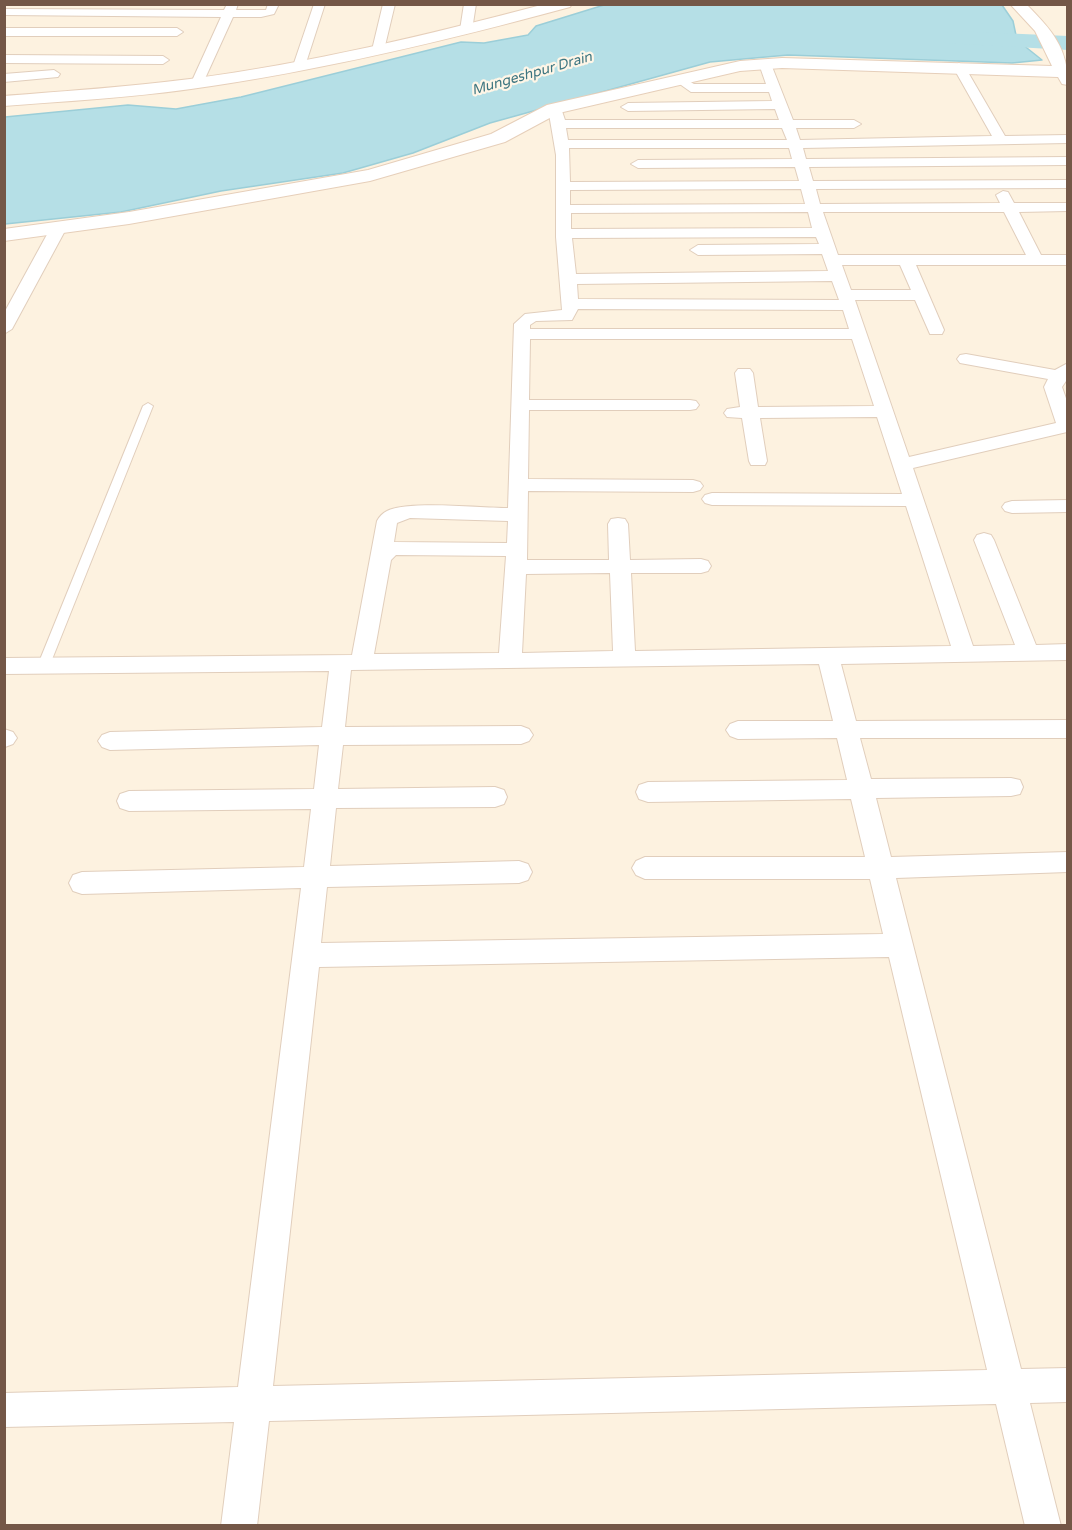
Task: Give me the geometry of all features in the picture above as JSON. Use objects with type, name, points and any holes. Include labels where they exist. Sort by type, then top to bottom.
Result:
[{"type":"street","points":[[6,11],[49,8],[93,13],[111,9],[153,9],[187,13],[231,9],[267,13],[274,4]]},
{"type":"street","points":[[299,66],[320,4]]},
{"type":"street","points":[[378,50],[389,4]]},
{"type":"street","points":[[466,30],[470,4]]},
{"type":"street","points":[[4,101],[197,83],[299,66],[466,30],[565,4]]},
{"type":"street","points":[[1017,4],[1045,33],[1066,75]]},
{"type":"street","points":[[197,83],[231,9]]},
{"type":"street","points":[[38,99],[93,13]]},
{"type":"street","points":[[150,87],[187,13]]},
{"type":"street","points":[[4,32],[71,46],[168,50]]},
{"type":"street","points":[[4,59],[71,46],[168,50]]},
{"type":"street","points":[[4,78],[52,74],[168,50]]},
{"type":"street","points":[[4,235],[58,229],[370,175],[498,138],[557,116],[680,80],[732,68],[765,64],[959,67],[1066,75]]},
{"type":"street","points":[[765,64],[802,163],[814,208],[859,334],[964,653]]},
{"type":"street","points":[[959,67],[1001,140]]},
{"type":"street","points":[[680,80],[691,88],[774,88]]},
{"type":"street","points":[[628,107],[780,105]]},
{"type":"street","points":[[557,116],[787,124],[854,124]]},
{"type":"street","points":[[510,662],[517,558],[522,324],[525,319],[534,316],[566,316],[569,313],[570,304],[564,234],[564,186],[557,116]]},
{"type":"street","points":[[560,144],[795,144],[1068,139]]},
{"type":"street","points":[[638,164],[1068,161]]},
{"type":"street","points":[[984,162],[1036,260]]},
{"type":"street","points":[[564,186],[1068,184]]},
{"type":"street","points":[[564,209],[1068,207]]},
{"type":"street","points":[[4,329],[58,229]]},
{"type":"street","points":[[564,234],[822,232]]},
{"type":"street","points":[[698,250],[833,262]]},
{"type":"street","points":[[906,260],[936,330]]},
{"type":"street","points":[[568,279],[833,262],[1068,260]]},
{"type":"street","points":[[570,304],[847,300],[921,295]]},
{"type":"street","points":[[521,334],[859,334]]},
{"type":"street","points":[[901,465],[1061,428],[1066,429],[1053,387],[1063,372],[966,359]]},
{"type":"street","points":[[744,373],[742,413],[758,461]]},
{"type":"street","points":[[522,405],[690,405]]},
{"type":"street","points":[[742,413],[884,411]]},
{"type":"street","points":[[518,485],[693,486]]},
{"type":"street","points":[[712,499],[913,500]]},
{"type":"street","points":[[1012,507],[1064,506],[1068,525]]},
{"type":"street","points":[[239,1526],[332,736],[381,557],[387,521],[394,515],[410,512],[518,514]]},
{"type":"street","points":[[618,524],[624,658]]},
{"type":"street","points":[[984,540],[1028,651]]},
{"type":"street","points":[[381,557],[391,549],[402,548],[621,566],[701,566]]},
{"type":"street","points":[[4,666],[510,662],[624,658],[1068,652]]},
{"type":"street","points":[[828,655],[1043,1526]]},
{"type":"street","points":[[738,730],[1068,729]]},
{"type":"street","points":[[110,741],[521,735]]},
{"type":"street","points":[[648,792],[1011,788]]},
{"type":"street","points":[[129,801],[495,797]]},
{"type":"street","points":[[645,868],[880,868],[1068,862]]},
{"type":"street","points":[[82,883],[519,872]]},
{"type":"street","points":[[306,955],[900,945]]},
{"type":"street","points":[[4,1410],[254,1406],[1068,1385]]},
{"type":"lane","points":[[43,667],[148,406]]},
{"type":"water","points":[[604,5],[1002,5],[1013,21],[1017,40],[1042,60],[1012,63],[788,55],[710,62],[490,123],[413,153],[343,173],[221,191],[121,212],[5,224],[5,117],[128,105],[176,109],[241,97],[461,42],[484,43],[528,35],[536,26]]},
{"type":"waterway","name":"Mungeshpur Drain","points":[[954,38],[1068,43]]}]
